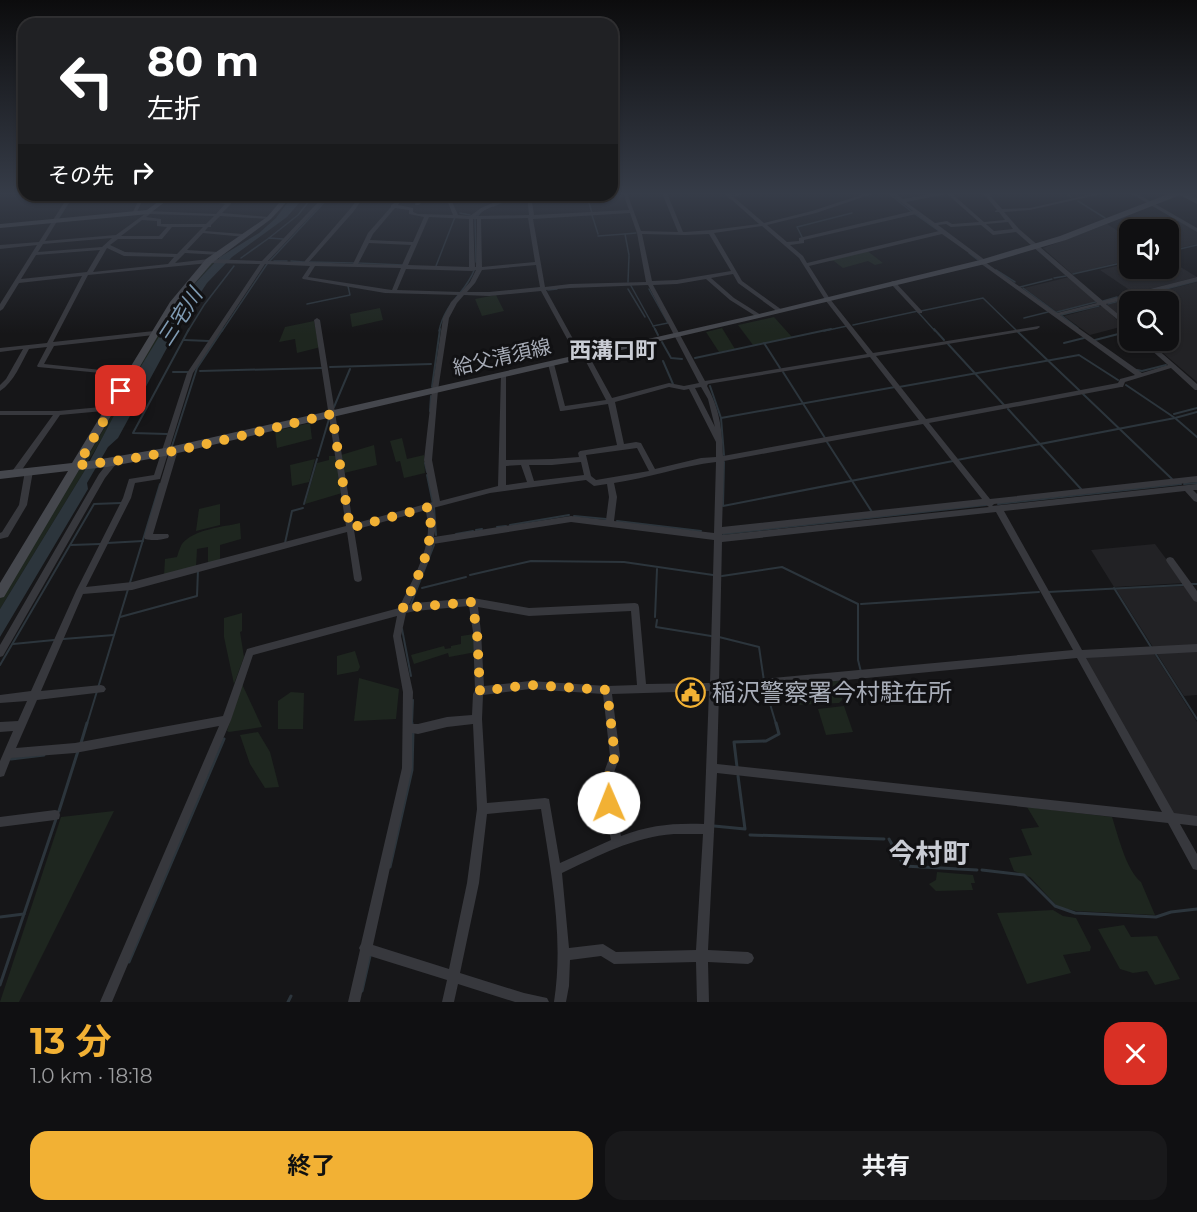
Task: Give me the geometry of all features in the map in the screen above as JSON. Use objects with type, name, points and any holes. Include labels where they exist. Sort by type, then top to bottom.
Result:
[{"type":"main road","points":[[0,594],[173,304],[218,254],[238,240]]},
{"type":"main road","name":"給父清須線","points":[[0,475],[110,462],[170,451],[828,300],[1038,247],[1057,240]]},
{"type":"street","points":[[0,309],[43,240]]},
{"type":"street","points":[[0,247],[81,240]]},
{"type":"street","points":[[112,240],[105,246],[87,273],[40,366],[130,375]]},
{"type":"street","points":[[170,264],[195,240]]},
{"type":"street","points":[[165,536],[148,537],[190,373],[267,262],[287,240]]},
{"type":"street","points":[[306,263],[326,240]]},
{"type":"street","points":[[394,291],[417,240]]},
{"type":"street","points":[[354,1002],[407,768],[405,672],[397,636],[402,610],[425,560],[430,541],[433,506],[428,460],[435,390],[446,318],[460,293],[472,282],[475,269],[475,240]]},
{"type":"street","points":[[535,240],[543,289],[610,401],[621,447]]},
{"type":"street","points":[[641,240],[649,282],[704,383],[718,424],[720,444],[710,829],[702,956],[703,1002]]},
{"type":"street","points":[[716,240],[741,282],[780,311]]},
{"type":"street","points":[[781,240],[801,258],[828,300],[993,506],[1197,865]]},
{"type":"street","points":[[786,244],[802,242],[801,240]]},
{"type":"street","points":[[806,265],[900,240]]},
{"type":"street","points":[[953,240],[1140,375]]},
{"type":"street","points":[[1029,240],[1119,319]]},
{"type":"street","points":[[355,265],[367,241],[415,244]]},
{"type":"street","points":[[34,254],[105,246],[124,254],[179,256]]},
{"type":"street","points":[[185,250],[218,254]]},
{"type":"street","points":[[18,281],[211,261],[475,269],[539,263]]},
{"type":"street","points":[[314,264],[305,278],[394,291],[489,294],[677,282],[735,272]]},
{"type":"street","points":[[707,278],[732,299],[759,316]]},
{"type":"street","points":[[1055,315],[1197,279]]},
{"type":"street","points":[[893,283],[920,312]]},
{"type":"street","points":[[317,320],[358,579]]},
{"type":"street","points":[[551,364],[562,409],[610,401],[669,385],[691,387],[1037,327]]},
{"type":"street","points":[[0,351],[154,333]]},
{"type":"street","points":[[0,389],[9,380],[27,347]]},
{"type":"street","points":[[1156,351],[1197,388]]},
{"type":"street","points":[[653,472],[639,446],[582,453],[588,477],[594,483],[610,481],[653,472],[701,461],[1120,385],[1122,381],[1173,366]]},
{"type":"street","points":[[502,488],[503,375]]},
{"type":"street","points":[[691,387],[720,444]]},
{"type":"street","points":[[0,413],[58,413],[112,408]]},
{"type":"street","points":[[16,472],[58,413]]},
{"type":"street","points":[[0,772],[80,591],[127,498],[132,481],[157,477],[170,451]]},
{"type":"street","points":[[502,463],[583,459]]},
{"type":"street","points":[[0,653],[110,462]]},
{"type":"street","points":[[525,462],[531,485]]},
{"type":"street","points":[[0,536],[5,535],[24,505],[29,471]]},
{"type":"street","points":[[80,591],[129,586],[502,488],[588,477]]},
{"type":"street","points":[[993,506],[1197,478]]},
{"type":"street","points":[[610,481],[613,496],[610,524]]},
{"type":"street","points":[[430,541],[571,519],[718,536],[993,506],[1197,487]]},
{"type":"street","points":[[1186,488],[1197,498]]},
{"type":"street","points":[[1170,560],[1197,598]]},
{"type":"street","points":[[106,1002],[226,720],[250,652],[415,607],[472,602],[529,612],[635,607],[642,687]]},
{"type":"street","points":[[448,1002],[473,883],[482,809],[477,719],[480,691],[477,632],[472,602]]},
{"type":"street","points":[[480,691],[530,685],[607,690],[642,687],[713,688],[1079,654],[1197,648]]},
{"type":"street","points":[[0,699],[97,690]]},
{"type":"street","points":[[607,690],[615,756],[605,783],[616,843]]},
{"type":"street","points":[[407,728],[418,729],[447,722],[477,719]]},
{"type":"street","points":[[9,753],[79,747],[226,720]]},
{"type":"street","points":[[0,727],[21,726]]},
{"type":"street","points":[[712,768],[1197,821]]},
{"type":"street","points":[[482,809],[545,803],[556,870],[564,955],[564,981],[560,1002]]},
{"type":"street","points":[[0,822],[55,815]]},
{"type":"street","points":[[556,870],[616,843],[664,830],[710,829]]},
{"type":"street","points":[[365,948],[524,999],[543,1002]]},
{"type":"street","points":[[564,955],[603,950],[614,958],[702,956],[748,958]]},
{"type":"shaded area","points":[[1065,240],[1119,240],[1119,262],[1072,274],[1043,248]]},
{"type":"shaded area","points":[[1179,240],[1197,240],[1197,244],[1179,248]]},
{"type":"shaded area","points":[[866,250],[883,263],[875,265],[868,261],[843,268],[834,261],[827,261]]},
{"type":"shaded area","points":[[211,263],[214,263],[187,292],[176,309],[94,452],[84,463],[176,304]]},
{"type":"shaded area","points":[[1119,265],[1119,279],[1179,279],[1179,266],[1197,277],[1142,291],[1131,291],[1100,270]]},
{"type":"shaded area","points":[[1069,277],[1096,302],[1057,312],[1024,288]]},
{"type":"shaded area","points":[[1197,282],[1197,382],[1161,351],[1179,351],[1179,291],[1162,291]]},
{"type":"shaded area","points":[[496,295],[504,311],[482,316],[475,299]]},
{"type":"shaded area","points":[[1119,302],[1119,315],[1107,305]]},
{"type":"shaded area","points":[[1102,306],[1119,321],[1119,327],[1090,335],[1064,316]]},
{"type":"shaded area","points":[[380,308],[383,320],[352,327],[350,314]]},
{"type":"shaded area","points":[[774,317],[792,337],[753,345],[738,325]]},
{"type":"shaded area","points":[[314,321],[319,347],[297,353],[295,339],[279,342],[285,327]]},
{"type":"shaded area","points":[[722,328],[735,349],[719,352],[706,332]]},
{"type":"shaded area","points":[[310,423],[312,439],[277,448],[275,431]]},
{"type":"shaded area","points":[[402,438],[407,459],[424,455],[425,473],[404,478],[400,461],[396,462],[390,441]]},
{"type":"shaded area","points":[[374,445],[377,465],[344,473],[341,455]]},
{"type":"shaded area","points":[[329,456],[337,456],[342,493],[305,504],[317,463],[329,460]]},
{"type":"shaded area","points":[[315,459],[309,482],[292,486],[290,465]]},
{"type":"shaded area","points":[[80,468],[85,470],[0,609],[0,598]]},
{"type":"shaded area","points":[[220,504],[220,525],[196,531],[199,509]]},
{"type":"shaded area","points":[[240,523],[241,539],[220,545],[220,561],[208,564],[208,547],[197,549],[196,567],[164,576],[165,559],[177,557],[181,545],[187,539],[209,529]]},
{"type":"shaded area","points":[[1155,544],[1184,583],[1114,587],[1091,550]]},
{"type":"shaded area","points":[[1186,586],[1197,601],[1197,645],[1153,647],[1116,589]]},
{"type":"shaded area","points":[[242,613],[242,631],[240,632],[244,657],[234,684],[224,637],[224,618]]},
{"type":"shaded area","points":[[474,634],[476,652],[449,657],[448,653],[414,664],[411,655],[444,646],[445,649],[451,648],[451,646],[461,644],[461,636]]},
{"type":"shaded area","points":[[1197,650],[1197,695],[1184,696],[1156,652]]},
{"type":"shaded area","points":[[355,651],[360,667],[358,671],[337,675],[337,656]]},
{"type":"shaded area","points":[[1153,652],[1197,722],[1197,817],[1171,814],[1084,656]]},
{"type":"shaded area","points":[[359,678],[399,689],[396,719],[354,721]]},
{"type":"shaded area","points":[[838,679],[843,694],[839,703],[794,705],[787,684]]},
{"type":"shaded area","points":[[242,684],[262,727],[229,732],[227,731]]},
{"type":"shaded area","points":[[291,692],[304,693],[303,729],[278,729],[278,701]]},
{"type":"shaded area","points":[[844,706],[853,732],[826,735],[818,709]]},
{"type":"shaded area","points":[[258,732],[270,752],[279,787],[265,788],[250,764],[240,735]]},
{"type":"shaded area","points":[[1027,807],[1112,817],[1127,861],[1141,882],[1155,915],[1076,911],[1063,908],[1056,905],[1030,877],[1014,871],[1009,858],[1032,855],[1021,829],[1039,827]]},
{"type":"shaded area","points":[[114,811],[19,1002],[0,1002],[61,817]]},
{"type":"shaded area","points":[[937,872],[973,875],[975,883],[971,883],[973,890],[936,891],[929,884],[936,880]]},
{"type":"shaded area","points":[[1053,910],[1063,916],[1076,918],[1091,947],[1090,951],[1063,955],[1071,973],[1027,984],[997,913]]},
{"type":"shaded area","points":[[1124,925],[1131,937],[1157,936],[1180,979],[1155,985],[1147,971],[1133,973],[1120,969],[1098,929]]},
{"type":"water","name":"三宅川","points":[[248,240],[256,240],[232,257],[207,283],[180,324],[118,438],[108,447],[87,483],[88,489],[0,637],[0,609],[85,470],[135,376],[187,292],[220,257]]},
{"type":"waterway","points":[[241,258],[267,240]]},
{"type":"waterway","points":[[222,331],[267,264],[289,240]]},
{"type":"waterway","points":[[436,266],[446,240]]},
{"type":"waterway","points":[[475,240],[476,262]]},
{"type":"waterway","points":[[626,240],[629,255]]},
{"type":"waterway","points":[[1179,249],[1197,245]]},
{"type":"waterway","points":[[969,253],[978,260]]},
{"type":"waterway","points":[[628,282],[629,256]]},
{"type":"waterway","points":[[274,261],[287,261]]},
{"type":"waterway","points":[[291,261],[304,262]]},
{"type":"waterway","points":[[310,262],[354,263]]},
{"type":"waterway","points":[[358,263],[403,265]]},
{"type":"waterway","points":[[1073,274],[1119,264]]},
{"type":"waterway","name":"三宅川","points":[[188,331],[204,305],[234,266]]},
{"type":"waterway","points":[[439,331],[446,312],[466,285],[475,268]]},
{"type":"waterway","points":[[996,270],[1015,282]]},
{"type":"waterway","points":[[1054,278],[1066,276]]},
{"type":"waterway","points":[[1020,287],[1052,279]]},
{"type":"waterway","points":[[1108,304],[1197,281]]},
{"type":"waterway","points":[[630,284],[653,326]]},
{"type":"waterway","points":[[307,304],[350,295],[348,286]]},
{"type":"waterway","points":[[1023,288],[1057,313]]},
{"type":"waterway","points":[[548,290],[557,289]]},
{"type":"waterway","points":[[628,289],[645,317]]},
{"type":"waterway","points":[[649,289],[668,323],[653,326]]},
{"type":"waterway","points":[[1103,301],[1117,297]]},
{"type":"waterway","points":[[921,311],[983,298],[1016,330]]},
{"type":"waterway","points":[[1057,312],[1096,302]]},
{"type":"waterway","points":[[1078,328],[1061,315],[1099,306]]},
{"type":"waterway","points":[[853,325],[917,311]]},
{"type":"waterway","points":[[917,311],[935,331]]},
{"type":"waterway","points":[[1024,318],[1048,312]]},
{"type":"waterway","points":[[653,326],[656,331]]},
{"type":"waterway","points":[[824,331],[847,326]]},
{"type":"waterway","name":"三宅川","points":[[167,434],[133,433],[189,329]]},
{"type":"waterway","points":[[172,446],[197,368],[223,329]]},
{"type":"waterway","points":[[432,387],[440,329]]},
{"type":"waterway","points":[[764,343],[831,329]]},
{"type":"waterway","points":[[934,329],[944,340]]},
{"type":"waterway","points":[[656,331],[658,335]]},
{"type":"waterway","points":[[1018,332],[1048,361]]},
{"type":"waterway","points":[[1095,340],[1119,334]]},
{"type":"waterway","points":[[1064,343],[1084,338]]},
{"type":"waterway","name":"三宅川","points":[[184,340],[209,341]]},
{"type":"waterway","points":[[662,342],[671,358],[682,359]]},
{"type":"waterway","points":[[695,358],[764,343]]},
{"type":"waterway","points":[[764,343],[780,368]]},
{"type":"waterway","points":[[948,344],[975,373]]},
{"type":"waterway","points":[[1048,361],[1079,355],[1118,380]]},
{"type":"waterway","points":[[663,361],[673,384]]},
{"type":"waterway","points":[[975,373],[1048,361]]},
{"type":"waterway","points":[[1048,361],[1080,391]]},
{"type":"waterway","points":[[330,367],[431,364]]},
{"type":"waterway","points":[[1137,370],[1142,371],[1166,365]]},
{"type":"waterway","points":[[200,371],[322,368]]},
{"type":"waterway","points":[[334,407],[350,369]]},
{"type":"waterway","points":[[173,372],[188,372]]},
{"type":"waterway","points":[[783,372],[803,403]]},
{"type":"waterway","points":[[899,387],[975,373]]},
{"type":"waterway","points":[[975,373],[1004,405]]},
{"type":"waterway","points":[[1126,385],[1175,418]]},
{"type":"waterway","points":[[710,386],[721,418]]},
{"type":"waterway","points":[[803,403],[895,387]]},
{"type":"waterway","points":[[1083,394],[1119,429]]},
{"type":"waterway","points":[[430,411],[431,396]]},
{"type":"waterway","points":[[721,418],[803,403]]},
{"type":"waterway","points":[[803,403],[825,438]]},
{"type":"waterway","points":[[1174,414],[1197,408]]},
{"type":"waterway","points":[[1008,409],[1040,444]]},
{"type":"waterway","points":[[1175,418],[1197,412]]},
{"type":"waterway","points":[[721,418],[724,455]]},
{"type":"waterway","points":[[1119,429],[1175,418]]},
{"type":"waterway","points":[[1175,418],[1197,437]]},
{"type":"waterway","points":[[318,456],[329,419]]},
{"type":"waterway","points":[[1040,444],[1119,429]]},
{"type":"waterway","points":[[1119,429],[1172,479]]},
{"type":"waterway","points":[[827,442],[852,481]]},
{"type":"waterway","points":[[957,460],[1040,444]]},
{"type":"waterway","points":[[1040,444],[1081,489]]},
{"type":"waterway","points":[[304,504],[317,459]]},
{"type":"waterway","points":[[852,481],[953,461]]},
{"type":"waterway","points":[[724,462],[723,506],[852,481]]},
{"type":"waterway","points":[[425,463],[427,472]]},
{"type":"waterway","points":[[427,475],[433,504]]},
{"type":"waterway","points":[[852,481],[872,512]]},
{"type":"waterway","points":[[1184,484],[1197,483]]},
{"type":"waterway","points":[[143,541],[160,484]]},
{"type":"waterway","points":[[998,504],[1181,484]]},
{"type":"waterway","points":[[0,665],[94,504],[121,503]]},
{"type":"waterway","points":[[723,534],[986,505]]},
{"type":"waterway","points":[[434,507],[436,535]]},
{"type":"waterway","points":[[285,543],[292,511],[303,508]]},
{"type":"waterway","points":[[510,525],[569,515]]},
{"type":"waterway","points":[[574,516],[606,519]]},
{"type":"waterway","points":[[617,521],[701,531]]},
{"type":"waterway","points":[[497,527],[506,526]]},
{"type":"waterway","points":[[476,530],[482,529]]},
{"type":"waterway","points":[[456,534],[473,531]]},
{"type":"waterway","points":[[87,724],[143,541]]},
{"type":"waterway","points":[[107,543],[143,541]]},
{"type":"waterway","points":[[71,545],[100,544]]},
{"type":"waterway","points":[[411,604],[434,545]]},
{"type":"waterway","points":[[470,575],[531,561],[624,562],[713,575]]},
{"type":"waterway","points":[[722,576],[782,567],[858,604],[858,660],[861,672]]},
{"type":"waterway","points":[[655,617],[657,569]]},
{"type":"waterway","points":[[120,617],[197,596],[198,570]]},
{"type":"waterway","points":[[422,588],[466,577]]},
{"type":"waterway","points":[[1191,584],[1197,584]]},
{"type":"waterway","points":[[1114,589],[1183,585]]},
{"type":"waterway","points":[[1048,592],[1114,589]]},
{"type":"waterway","points":[[1114,589],[1151,647]]},
{"type":"waterway","points":[[861,604],[1039,592]]},
{"type":"waterway","points":[[657,620],[656,627],[711,636]]},
{"type":"waterway","points":[[402,629],[411,676]]},
{"type":"waterway","points":[[63,639],[114,635]]},
{"type":"waterway","points":[[719,637],[759,647],[764,681]]},
{"type":"waterway","points":[[13,644],[54,640]]},
{"type":"waterway","points":[[1155,653],[1197,719]]},
{"type":"waterway","points":[[765,687],[776,724]]},
{"type":"waterway","points":[[412,724],[413,700]]},
{"type":"waterway","points":[[81,743],[87,723]]},
{"type":"waterway","points":[[737,767],[734,742],[766,741],[779,734],[776,723]]},
{"type":"waterway","points":[[390,867],[412,770],[413,731]]},
{"type":"waterway","points":[[129,962],[224,739]]},
{"type":"waterway","points":[[59,811],[78,751]]},
{"type":"waterway","points":[[11,759],[44,755]]},
{"type":"waterway","points":[[714,826],[745,829],[738,776]]},
{"type":"waterway","points":[[24,914],[56,819]]},
{"type":"waterway","points":[[750,835],[884,839]]},
{"type":"waterway","points":[[889,839],[904,866],[977,870]]},
{"type":"waterway","points":[[982,870],[1024,875],[1055,906],[1075,913],[1156,917],[1171,912],[1197,909]]},
{"type":"waterway","points":[[0,917],[24,914]]},
{"type":"waterway","points":[[0,985],[24,914]]},
{"type":"waterway","points":[[362,991],[370,956]]},
{"type":"waterway","points":[[288,1002],[291,996]]},
{"type":"place","name":"稲沢警察署今村駐在所","points":[[691,693]]},
{"type":"district","name":"西溝口町","points":[[613,350]]},
{"type":"district","name":"今村町","points":[[929,854]]},
{"type":"route","points":[[121,391],[78,465],[107,463],[174,450],[332,414],[350,528],[429,507],[432,525],[430,541],[425,560],[402,610],[472,602],[477,632],[480,691],[530,685],[607,690],[615,756],[605,783],[609,803]]}]
